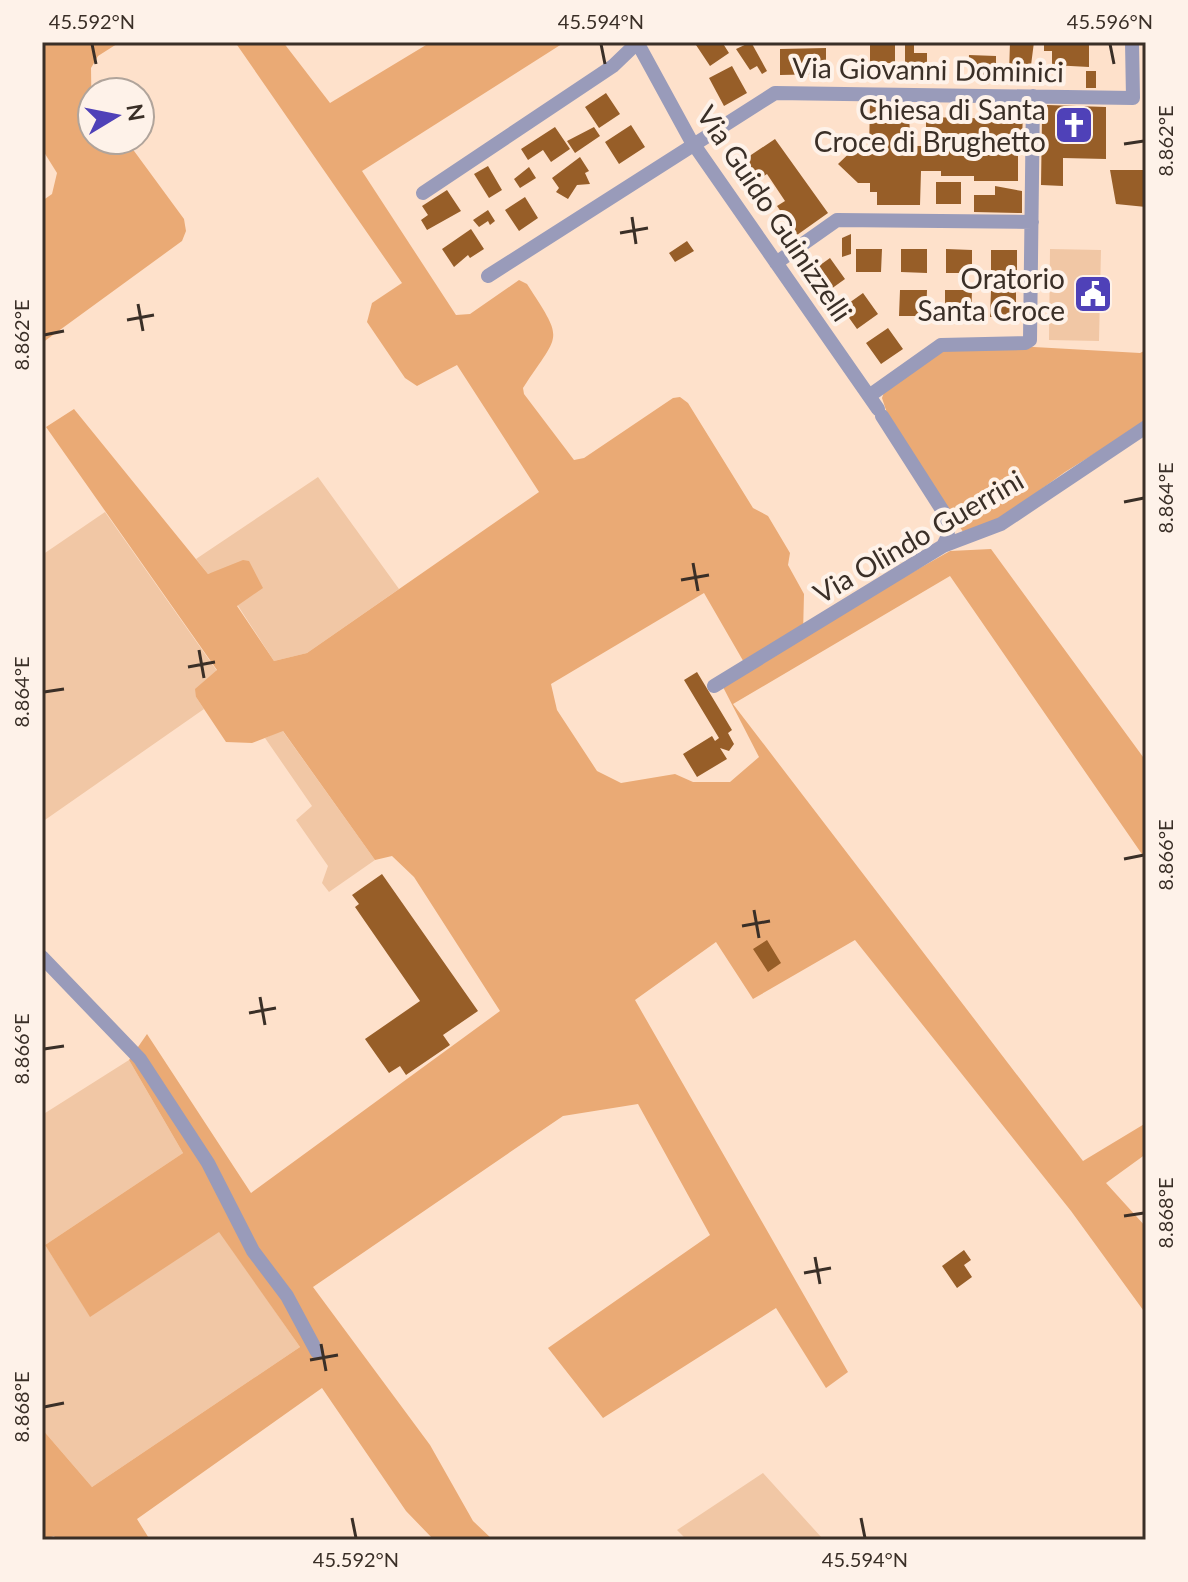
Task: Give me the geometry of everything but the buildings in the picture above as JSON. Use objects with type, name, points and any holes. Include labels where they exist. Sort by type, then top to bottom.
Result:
[{"type":"street","name":"Via Guido Guinizzelli","points":[[637,42],[694,144],[880,412],[946,516],[948,536],[943,546]]},
{"type":"street","points":[[423,193],[613,66],[637,42]]},
{"type":"street","name":"Via Giovanni Dominici","points":[[488,276],[777,93],[1133,98],[1132,42]]},
{"type":"street","points":[[869,396],[941,345],[1030,340],[1033,96]]},
{"type":"street","points":[[776,263],[837,220],[1032,222]]},
{"type":"street","name":"Via Olindo Guerrini","points":[[714,686],[943,546],[1001,524],[1146,427]]},
{"type":"street","points":[[42,957],[140,1059],[208,1163],[253,1251],[287,1296],[317,1352]]},
{"type":"shaded area","points":[[42,42],[120,42],[98,56],[91,68],[91,76],[76,76],[76,156],[138,156],[184,219],[186,231],[182,241],[42,343],[42,201],[52,194],[57,173],[42,149]]},
{"type":"shaded area","points":[[235,42],[283,42],[330,103],[431,42],[565,42],[362,171],[456,315],[470,314],[519,280],[527,284],[548,317],[553,337],[551,346],[523,388],[524,394],[574,460],[584,458],[673,398],[680,397],[688,403],[753,508],[768,516],[790,553],[788,565],[804,594],[803,634],[950,551],[991,549],[1146,761],[1146,860],[950,576],[733,704],[1083,1161],[1146,1123],[1146,1154],[1106,1183],[1146,1227],[1146,1314],[1071,1211],[855,940],[753,999],[716,942],[635,1000],[848,1372],[826,1388],[776,1308],[603,1418],[548,1348],[710,1235],[638,1104],[563,1116],[313,1287],[430,1445],[473,1521],[493,1540],[434,1540],[406,1511],[322,1388],[137,1519],[150,1540],[57,1540],[54,1536],[42,1540],[42,1429],[92,1487],[300,1347],[219,1232],[90,1317],[45,1245],[183,1153],[129,1060],[147,1034],[251,1193],[500,1011],[414,877],[392,856],[375,860],[283,731],[252,743],[226,742],[196,697],[195,689],[217,670],[46,427],[74,409],[208,574],[243,560],[249,561],[263,588],[237,606],[274,661],[307,653],[539,492],[457,365],[417,386],[405,378],[367,322],[372,303],[402,283]],"holes":[[[704,593],[749,671],[723,687],[759,757],[730,782],[693,782],[675,774],[621,783],[597,771],[557,710],[551,684]]]},
{"type":"shaded area","points":[[1050,249],[1101,250],[1099,341],[1049,340]]},
{"type":"shaded area","points":[[964,343],[1140,353],[1146,350],[1146,422],[1065,472],[989,527],[965,535],[887,413],[882,398],[885,389],[950,346]]},
{"type":"shaded area","points":[[318,477],[399,589],[307,653],[274,661],[216,572],[208,574],[196,559]]},
{"type":"shaded area","points":[[105,512],[217,671],[196,697],[204,709],[42,822],[42,555]]},
{"type":"shaded area","points":[[282,730],[375,860],[329,892],[322,883],[328,866],[296,820],[312,806],[265,738]]},
{"type":"shaded area","points":[[129,1060],[183,1153],[45,1245],[90,1316],[219,1231],[300,1347],[92,1487],[42,1429],[42,1115]]},
{"type":"shaded area","points":[[763,1473],[822,1538],[687,1540],[677,1530]]},
{"type":"place","name":"Chiesa di Santa Croce di Brughetto","points":[[1074,125]]},
{"type":"place","name":"Oratorio Santa Croce","points":[[1093,294]]}]
